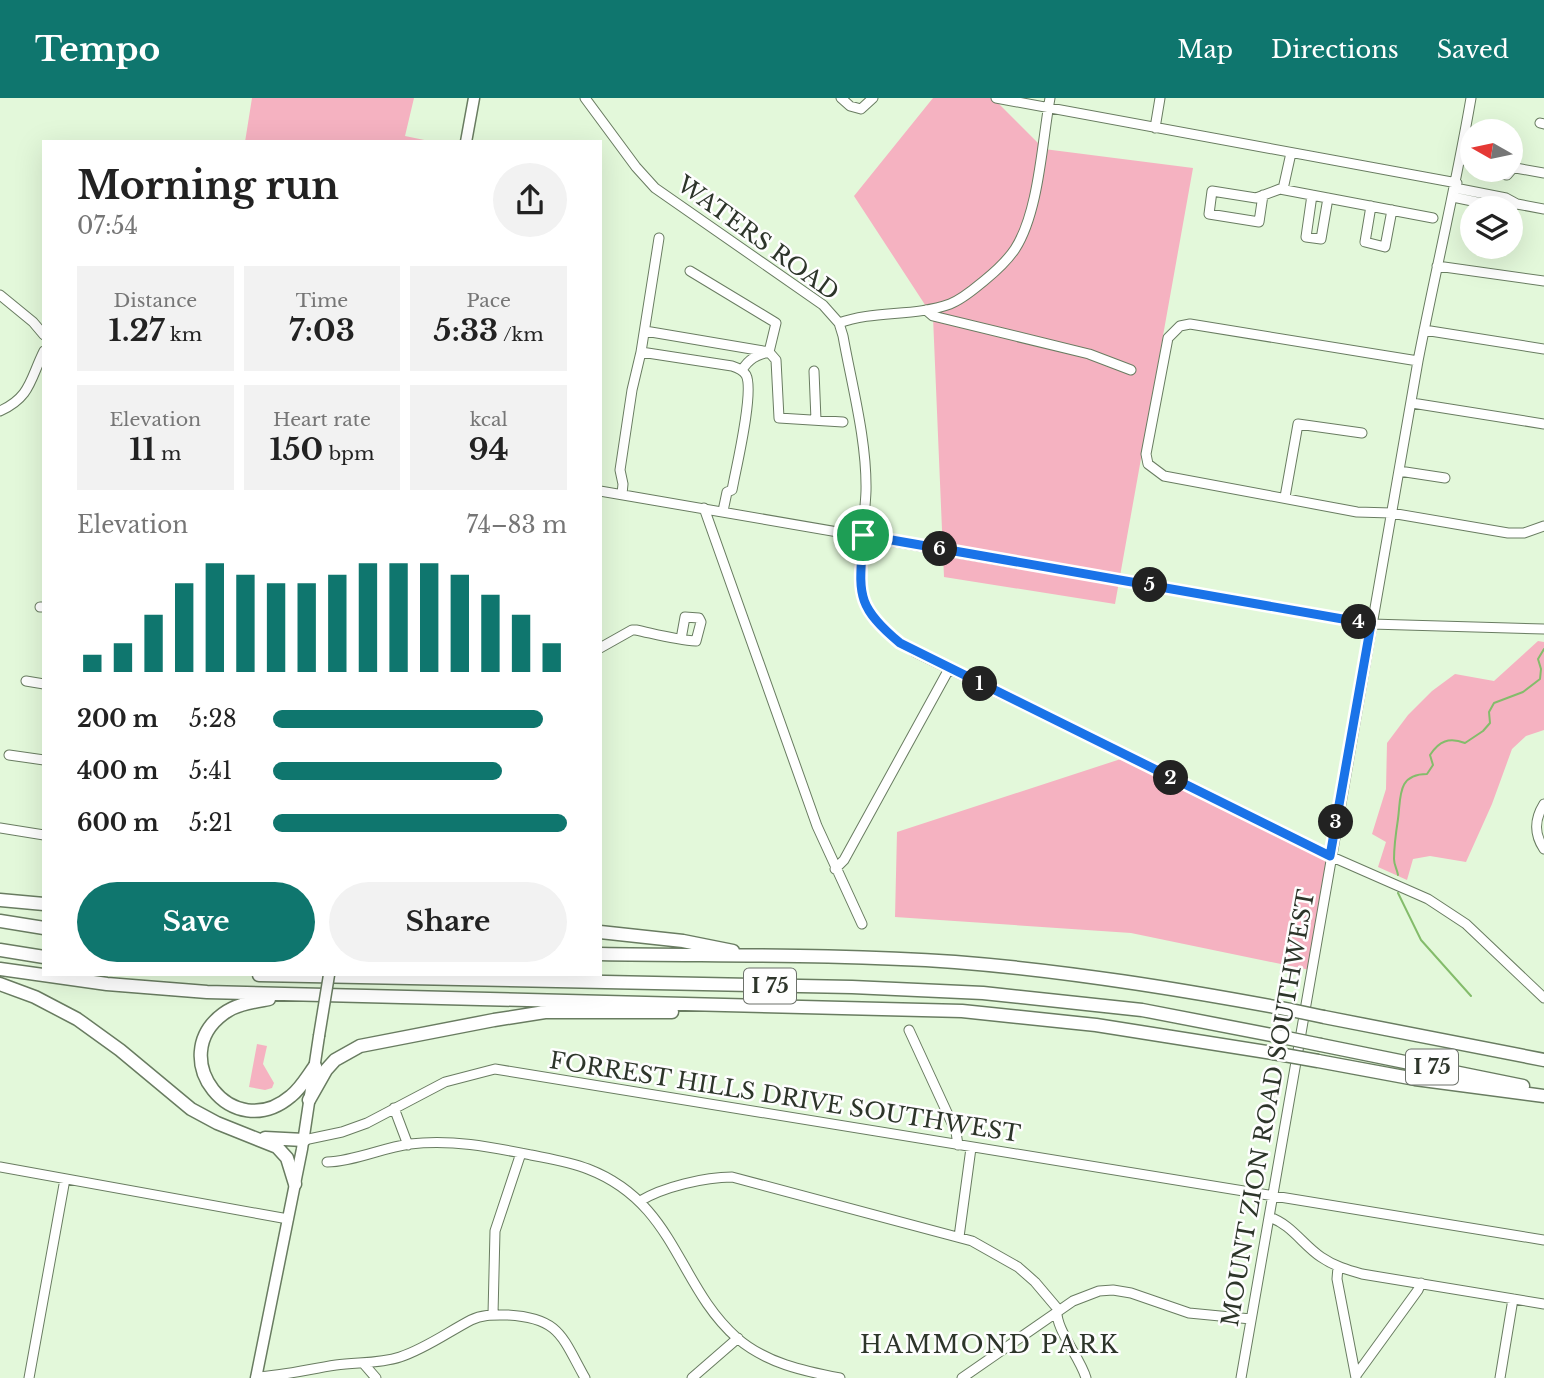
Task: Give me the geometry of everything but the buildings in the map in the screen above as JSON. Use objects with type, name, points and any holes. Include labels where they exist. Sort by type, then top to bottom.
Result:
[{"type":"highway","points":[[0,900],[42,904]]},
{"type":"highway","points":[[0,921],[42,928]]},
{"type":"highway","points":[[602,932],[683,941],[750,956]]},
{"type":"highway","points":[[0,950],[42,957]]},
{"type":"highway","name":"I 75","points":[[602,954],[954,962],[1055,971],[1155,985],[1544,1060]]},
{"type":"highway","points":[[0,970],[42,975]]},
{"type":"highway","points":[[48,976],[144,988],[290,995],[962,1011],[1029,1017],[1199,1040],[1425,1080],[1544,1096]]},
{"type":"highway","name":"I 75","points":[[309,976],[852,987],[1036,997],[1142,1010],[1544,1090]]},
{"type":"highway","points":[[0,984],[34,997],[77,1019],[120,1050],[191,1109],[217,1123],[271,1144],[282,1152],[290,1164],[295,1184]]},
{"type":"highway","points":[[290,995],[239,1006],[221,1015],[209,1029],[202,1046],[204,1077],[225,1102],[246,1111],[254,1111],[274,1107],[292,1095],[315,1066]]},
{"type":"highway","points":[[309,1100],[326,1070],[348,1051],[360,1046],[494,1020],[545,1012],[752,1012],[814,1006]]},
{"type":"highway","points":[[254,1136],[304,1140]]},
{"type":"main road","points":[[466,140],[474,98]]},
{"type":"main road","points":[[256,1378],[304,1140],[329,976]]},
{"type":"street","name":"WATERS ROAD","points":[[585,98],[636,167],[655,188],[824,305],[839,323],[844,336],[865,460],[866,491],[860,588],[869,613],[900,643],[1330,856],[1429,900],[1451,913],[1544,998]]},
{"type":"street","points":[[841,98],[850,106],[861,109],[873,98]]},
{"type":"street","points":[[996,98],[1291,153],[1506,198],[1517,204],[1544,209]]},
{"type":"street","points":[[839,323],[950,304],[970,293],[995,272],[1023,234],[1036,191],[1050,98]]},
{"type":"street","points":[[1155,128],[1160,98]]},
{"type":"street","name":"MOUNT ZION ROAD SOUTHWEST","points":[[1468,119],[1471,98]]},
{"type":"street","points":[[1283,189],[1291,153]]},
{"type":"street","name":"MOUNT ZION ROAD SOUTHWEST","points":[[1241,1378],[1418,361],[1460,164]]},
{"type":"street","points":[[1523,168],[1544,173]]},
{"type":"street","points":[[1263,195],[1259,222],[1209,214],[1212,191],[1256,198],[1271,190],[1283,189],[1433,218]]},
{"type":"street","points":[[1312,195],[1306,237],[1321,239],[1328,198]]},
{"type":"street","points":[[1371,206],[1365,242],[1385,247],[1392,210]]},
{"type":"street","points":[[622,489],[620,470],[659,238]]},
{"type":"street","points":[[1437,266],[1544,282]]},
{"type":"street","points":[[690,271],[776,323],[769,352]]},
{"type":"street","points":[[0,295],[42,333]]},
{"type":"street","points":[[926,310],[933,316],[1089,354],[1131,370]]},
{"type":"street","points":[[1418,361],[1190,324],[1180,326],[1168,338],[1146,454],[1148,464],[1164,476],[1357,512],[1391,513],[1508,533],[1524,533],[1544,526]]},
{"type":"street","points":[[1424,330],[1544,349]]},
{"type":"street","points":[[645,331],[769,352],[776,360],[779,418],[843,422]]},
{"type":"street","points":[[641,352],[733,366],[747,376],[749,392],[734,480],[732,490],[727,492],[723,511]]},
{"type":"street","points":[[742,370],[756,355],[769,352]]},
{"type":"street","points":[[0,411],[23,396],[33,380],[42,356]]},
{"type":"street","points":[[814,371],[816,420]]},
{"type":"street","points":[[1412,402],[1544,424]]},
{"type":"street","points":[[1285,497],[1298,424],[1362,433]]},
{"type":"street","points":[[1399,471],[1445,478]]},
{"type":"street","points":[[602,491],[622,489],[704,508],[1371,624],[1544,629]]},
{"type":"street","points":[[704,508],[801,783],[835,869],[862,924]]},
{"type":"street","points":[[602,647],[632,630],[681,639]]},
{"type":"street","points":[[835,869],[844,860],[949,669]]},
{"type":"street","points":[[26,681],[42,684]]},
{"type":"street","points":[[9,755],[42,760]]},
{"type":"street","points":[[1544,804],[1536,824],[1537,835],[1544,849]]},
{"type":"street","points":[[0,828],[42,835]]},
{"type":"street","points":[[909,1030],[956,1132],[958,1145]]},
{"type":"street","name":"FORREST HILLS DRIVE SOUTHWEST","points":[[304,1140],[342,1132],[374,1120],[445,1082],[495,1069],[1544,1240]]},
{"type":"street","points":[[394,1108],[408,1144]]},
{"type":"street","points":[[327,1162],[345,1161],[408,1144],[463,1143],[521,1153],[591,1170],[640,1201],[669,1237],[716,1315],[738,1338],[788,1367],[840,1378]]},
{"type":"street","points":[[959,1237],[971,1147]]},
{"type":"street","points":[[493,1314],[495,1231],[521,1153]]},
{"type":"street","points":[[0,1167],[288,1219]]},
{"type":"street","points":[[640,1201],[651,1195],[708,1179],[732,1177],[959,1237],[989,1249],[1018,1268],[1047,1296],[1057,1308],[1055,1318],[1076,1353],[1086,1378]]},
{"type":"street","points":[[29,1378],[65,1179]]},
{"type":"street","points":[[1269,1217],[1281,1221],[1320,1256],[1338,1267],[1544,1304]]},
{"type":"street","points":[[1338,1267],[1337,1279],[1356,1376]]},
{"type":"street","points":[[1356,1376],[1421,1283]]},
{"type":"street","points":[[962,1378],[1084,1295],[1113,1290],[1189,1313],[1251,1320]]},
{"type":"street","points":[[1500,1378],[1513,1299]]},
{"type":"street","points":[[256,1378],[384,1362],[402,1356],[472,1319],[493,1314],[528,1316],[544,1321],[556,1329],[585,1378]]},
{"type":"street","points":[[692,1378],[738,1338]]},
{"type":"street","points":[[363,1363],[376,1378]]},
{"type":"shaded area","points":[[252,98],[414,98],[405,136],[424,140],[245,140]]},
{"type":"shaded area","points":[[933,98],[993,98],[1044,149],[1193,168],[1115,604],[944,577],[933,317],[854,196]]},
{"type":"shaded area","points":[[1538,641],[1544,642],[1544,730],[1526,736],[1512,749],[1492,804],[1466,862],[1430,856],[1413,859],[1407,880],[1378,867],[1386,842],[1372,834],[1386,789],[1387,743],[1408,715],[1432,691],[1455,674],[1494,681]]},
{"type":"shaded area","points":[[1130,756],[1332,859],[1310,970],[1131,933],[895,917],[897,832]]},
{"type":"shaded area","points":[[257,1044],[267,1046],[263,1064],[274,1083],[272,1088],[265,1090],[249,1087]]},
{"type":"waterway","points":[[1398,875],[1394,861],[1395,844],[1405,782],[1417,775],[1427,774],[1433,765],[1430,755],[1437,746],[1449,740],[1465,743],[1490,723],[1489,712],[1494,703],[1523,692],[1540,679],[1538,659],[1544,649]]},
{"type":"waterway","points":[[1398,893],[1421,940],[1471,996]]},
{"type":"district","name":"HAMMOND PARK","points":[[990,1344]]},
{"type":"route","points":[[863,535],[1371,624],[1330,856],[900,643],[869,613],[863,601],[860,588],[863,535]]}]
